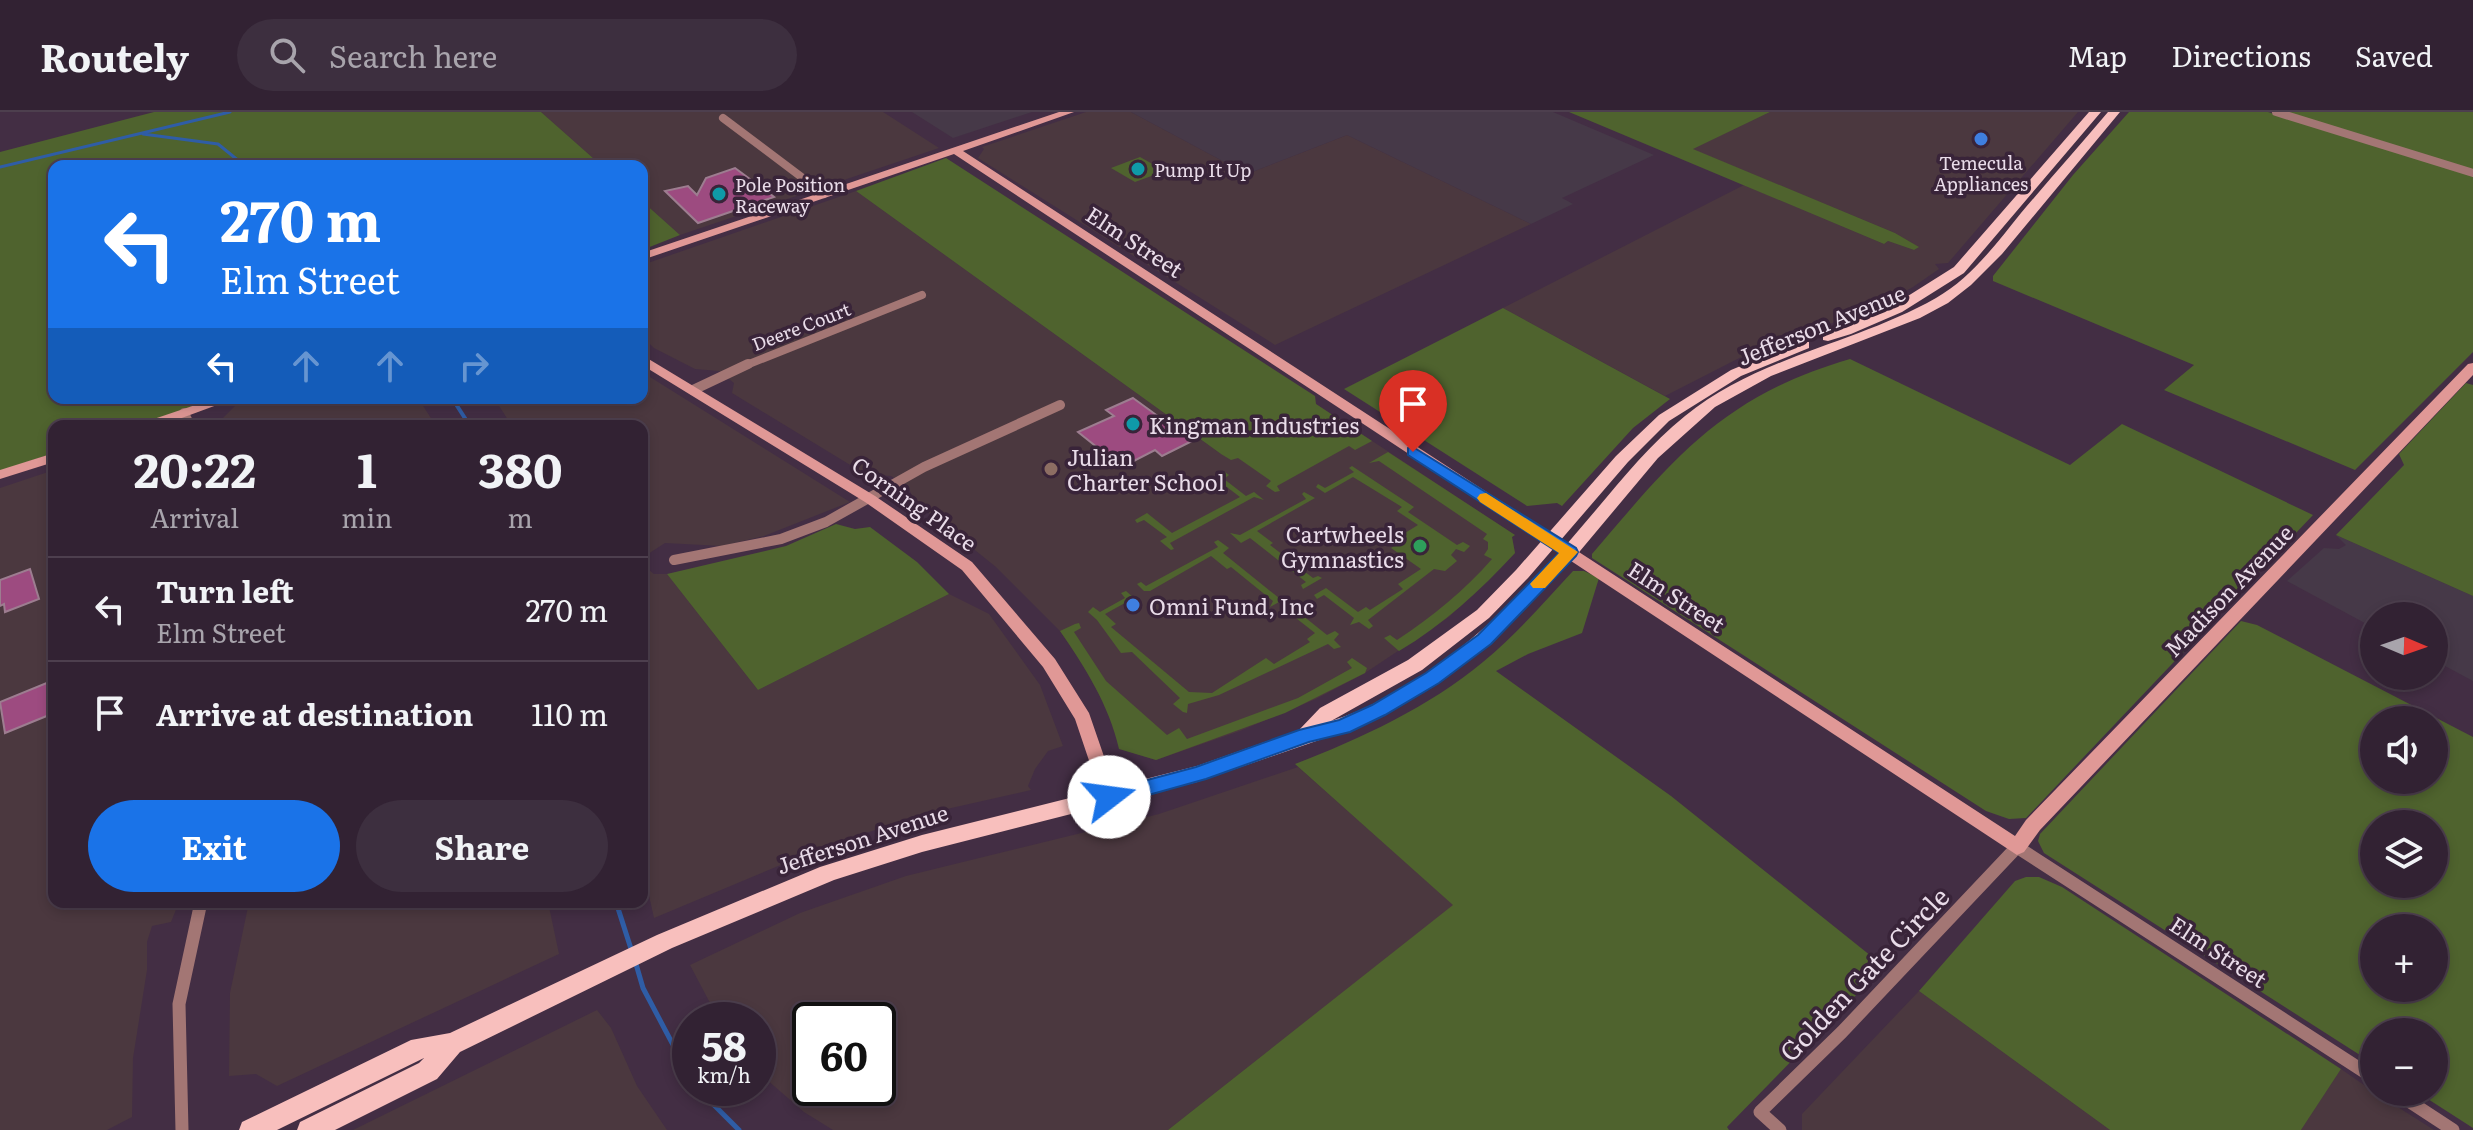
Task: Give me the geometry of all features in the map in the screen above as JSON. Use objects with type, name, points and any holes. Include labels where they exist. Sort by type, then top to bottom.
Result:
[{"type":"main road","name":"Jefferson Avenue","points":[[1306,735],[1327,713],[1415,665],[1483,614],[1622,459],[1664,418],[1700,393],[1755,363],[1893,312],[1943,283],[1970,260],[2095,112]]},
{"type":"main road","name":"Jefferson Avenue","points":[[251,1130],[419,1048],[452,1044],[769,896],[878,856],[947,836],[1199,774],[1306,735],[1343,726],[1379,710],[1432,678],[1485,640],[1570,552],[1645,461],[1685,422],[1753,380],[1796,361],[1881,332],[1945,299],[1975,277],[2114,112]]},
{"type":"main road","points":[[2050,188],[2052,172],[2061,161],[2056,155]]},
{"type":"main road","points":[[1712,403],[1725,388],[1758,367],[1755,363]]},
{"type":"main road","name":"Jefferson Avenue","points":[[309,1130],[428,1071],[452,1044]]},
{"type":"street","points":[[648,255],[1069,112]]},
{"type":"street","points":[[2276,112],[2473,173]]},
{"type":"street","points":[[723,118],[824,194]]},
{"type":"street","name":"Elm Street","points":[[956,151],[2360,1069]]},
{"type":"street","name":"Deere Court","points":[[693,390],[756,360],[922,295]]},
{"type":"street","name":"Corning Place","points":[[648,363],[870,499],[967,566],[1049,663],[1083,718],[1109,797]]},
{"type":"street","name":"Madison Avenue","points":[[2017,847],[2044,813],[2473,367]]},
{"type":"street","points":[[187,420],[218,404]]},
{"type":"street","points":[[674,560],[781,539],[826,522],[924,467],[1060,405]]},
{"type":"street","points":[[0,475],[48,459]]},
{"type":"street","name":"Golden Gate Circle","points":[[1780,1130],[1760,1112],[1842,1032],[2017,847]]},
{"type":"street","points":[[182,1130],[179,1004],[200,908]]},
{"type":"street","points":[[2416,1106],[2453,1130]]},
{"type":"shaded area","points":[[541,112],[883,112],[939,148],[680,235],[648,206],[648,160],[595,160]]},
{"type":"shaded area","points":[[912,112],[1032,112],[953,138]]},
{"type":"shaded area","points":[[1086,112],[1131,112],[1247,174],[1347,135],[1531,224],[1275,345],[978,158],[984,149],[982,147]]},
{"type":"shaded area","points":[[1131,112],[1553,112],[1654,155],[1562,198],[1573,204],[1531,224],[1347,135],[1247,174]]},
{"type":"shaded area","points":[[1770,112],[2078,112],[1948,263],[1935,264],[1939,269],[1872,309],[1753,351],[1665,396],[1503,308],[1744,185],[1884,244],[1888,241],[1914,250],[1918,247],[1895,233],[1692,149]]},
{"type":"shaded area","points":[[856,191],[1221,454],[1316,404],[1515,535],[1512,537],[1515,553],[1449,617],[1365,673],[1316,699],[1240,731],[1156,760],[1120,749],[1112,718],[1060,631],[996,567],[914,501],[908,486],[891,476],[865,474],[732,393],[734,383],[719,371],[695,369],[648,342],[648,263]]},
{"type":"shaded area","points":[[648,376],[850,502],[764,536],[722,546],[665,543],[648,554],[648,420],[508,420],[498,404],[648,404]]},
{"type":"shaded area","points":[[422,404],[432,420],[221,420],[236,405]]},
{"type":"shaded area","points":[[48,472],[48,908],[177,908],[171,922],[152,926],[147,942],[147,970],[133,1058],[132,1117],[107,1130],[0,1130],[0,488]]},
{"type":"shaded area","points":[[2336,535],[2473,596],[2473,681],[2448,668],[2448,602],[2360,602],[2360,620],[2287,581],[2324,548],[2339,549],[2346,545]]},
{"type":"shaded area","points":[[648,569],[654,574],[667,574],[758,690],[949,594],[989,614],[1040,685],[1063,746],[1048,751],[1035,769],[1028,786],[1031,790],[929,813],[831,844],[654,918],[648,891]]},
{"type":"shaded area","points":[[1298,767],[1454,905],[1168,1130],[833,1130],[797,1106],[896,1106],[896,1002],[792,1002],[792,1102],[776,1088],[776,1002],[710,1002],[690,965],[800,913],[906,876],[1159,814]]},
{"type":"shaded area","points":[[248,908],[549,908],[559,954],[277,1086],[256,1074],[229,1076],[230,993]]},
{"type":"shaded area","points":[[1919,991],[2110,1130],[1802,1130],[1802,1114]]},
{"type":"shaded area","points":[[597,1010],[611,1028],[637,1086],[667,1130],[353,1130]]},
{"type":"shaded area","points":[[2341,1069],[2360,1082],[2360,1106],[2396,1106],[2434,1130],[2301,1130]]},
{"type":"green space","points":[[154,112],[541,112],[595,160],[48,160],[48,404],[200,404],[154,420],[48,420],[48,455],[0,471],[0,152]]},
{"type":"green space","points":[[1569,112],[1770,112],[1693,149],[1895,233],[1919,247],[1914,250],[1888,241],[1884,244]]},
{"type":"green space","points":[[2129,112],[2268,112],[2473,175],[2473,352],[2355,470],[2164,390],[2194,365],[1993,281],[1993,276],[2073,175]]},
{"type":"green space","points":[[2281,112],[2473,112],[2473,170]]},
{"type":"green space","name":"Pump It Up","points":[[1140,157],[1165,171],[1135,182],[1111,168]]},
{"type":"green space","points":[[946,158],[1315,396],[1316,404],[1372,441],[1355,450],[1349,446],[1277,486],[1280,491],[1275,492],[1266,486],[1271,481],[1238,458],[1231,460],[1221,454],[856,191]]},
{"type":"green space","points":[[648,206],[680,235],[648,248]]},
{"type":"green space","points":[[1503,308],[1670,399],[1633,428],[1562,506],[1557,503],[1527,506],[1344,389]]},
{"type":"green space","points":[[1850,359],[2070,465],[2122,424],[2313,515],[2026,818],[2009,819],[1986,811],[1592,558],[1592,554],[1649,488],[1704,434],[1768,392],[1806,374]]},
{"type":"green space","points":[[2466,383],[2473,385],[2473,596],[2336,535],[2404,465],[2399,454]]},
{"type":"green space","points":[[1388,452],[1515,535],[1512,537],[1515,553],[1488,581],[1446,619],[1399,651],[1384,638],[1390,635],[1397,640],[1423,622],[1492,559],[1484,555],[1488,542],[1483,539],[1487,534],[1379,461],[1369,463]]},
{"type":"green space","points":[[1352,466],[1414,507],[1408,512],[1457,545],[1463,542],[1470,546],[1464,552],[1456,549],[1451,555],[1457,561],[1445,571],[1434,569],[1368,620],[1373,626],[1369,629],[1359,622],[1350,625],[1354,618],[1324,595],[1317,599],[1314,595],[1326,588],[1358,612],[1366,607],[1370,610],[1403,589],[1398,584],[1421,569],[1391,548],[1397,544],[1392,541],[1418,525],[1397,511],[1402,507],[1353,477],[1325,493],[1316,487],[1318,484],[1325,488],[1354,472],[1349,468]]},
{"type":"green space","points":[[1225,472],[1229,475],[1224,479],[1246,496],[1254,492],[1264,500],[1254,497],[1170,543],[1174,549],[1171,550],[1160,541],[1167,537],[1144,520],[1137,523],[1135,520],[1147,513],[1172,533],[1240,497],[1215,478]]},
{"type":"green space","points":[[1304,492],[1315,498],[1257,531],[1313,578],[1322,578],[1303,589],[1301,585],[1306,582],[1250,538],[1241,543],[1230,533],[1240,535],[1306,499],[1302,494]]},
{"type":"green space","points":[[836,524],[855,529],[870,527],[917,562],[949,594],[758,690],[667,574],[786,546]]},
{"type":"green space","points":[[1218,540],[1229,548],[1223,553],[1279,598],[1290,596],[1270,607],[1273,601],[1231,567],[1227,569],[1211,556],[1150,591],[1144,591],[1137,584],[1141,582],[1146,586],[1218,547],[1214,542]]},
{"type":"green space","points":[[1573,571],[1584,571],[1599,578],[1582,633],[1528,654],[1496,671],[1671,796],[1881,964],[1858,993],[1727,1127],[1729,1130],[1168,1130],[1453,905],[1295,764],[1393,720],[1462,678],[1507,641]]},
{"type":"green space","points":[[1126,591],[1134,598],[1105,614],[1116,624],[1111,627],[1189,692],[1212,693],[1266,658],[1274,664],[1310,642],[1307,639],[1315,633],[1287,611],[1299,605],[1303,607],[1297,611],[1327,635],[1335,631],[1339,634],[1334,640],[1341,647],[1334,649],[1328,644],[1219,695],[1188,704],[1187,713],[1183,712],[1173,704],[1180,698],[1132,652],[1121,653],[1088,612],[1093,607],[1100,612],[1125,598],[1121,593]]},
{"type":"green space","points":[[2241,621],[2257,625],[2360,678],[2360,690],[2382,690],[2413,706],[2360,706],[2360,794],[2448,794],[2448,724],[2473,737],[2473,1128],[2439,1106],[2448,1106],[2448,1018],[2360,1018],[2360,1055],[2044,853],[2038,841],[2040,834]]},
{"type":"green space","points":[[1079,623],[1081,628],[1074,632],[1106,681],[1167,735],[1179,728],[1187,739],[1298,698],[1352,668],[1347,662],[1352,658],[1367,668],[1365,673],[1285,713],[1156,760],[1119,749],[1095,687],[1060,631]]},
{"type":"green space","points":[[2039,877],[2062,887],[2341,1069],[2301,1130],[2110,1130],[1919,991],[2015,881]]},
{"type":"building","name":"Pole Position Raceway","points":[[735,168],[774,197],[698,223],[665,191],[688,186],[697,195],[706,178]]},
{"type":"building","name":"Kingman Industries","points":[[1133,398],[1192,441],[1162,456],[1155,450],[1128,464],[1118,464],[1078,432],[1114,416],[1106,410]]},
{"type":"building","points":[[30,569],[39,599],[5,612],[4,604],[0,606],[0,580]]},
{"type":"building","points":[[48,682],[48,715],[5,733],[0,702]]},
{"type":"waterway","points":[[0,167],[230,112]]},
{"type":"waterway","points":[[143,134],[218,144],[238,160]]},
{"type":"waterway","points":[[456,404],[466,420]]},
{"type":"waterway","points":[[618,908],[632,952]]},
{"type":"waterway","points":[[636,964],[643,988],[672,1043]]},
{"type":"waterway","points":[[715,1106],[739,1130]]},
{"type":"slow traffic","points":[[1486,498],[1570,552],[1539,584]]},
{"type":"place","name":"Temecula Appliances","points":[[1981,139]]},
{"type":"place","name":"Pump It Up","points":[[1138,169]]},
{"type":"place","name":"Pole Position Raceway","points":[[719,194]]},
{"type":"place","name":"Kingman Industries","points":[[1133,424]]},
{"type":"place","name":"Julian Charter School","points":[[1051,469]]},
{"type":"place","name":"Cartwheels Gymnastics","points":[[1420,546]]},
{"type":"place","name":"Omni Fund, Inc","points":[[1133,605]]},
{"type":"route","points":[[1109,797],[1199,774],[1306,735],[1343,726],[1379,710],[1432,678],[1485,640],[1570,552],[1413,452]]}]
